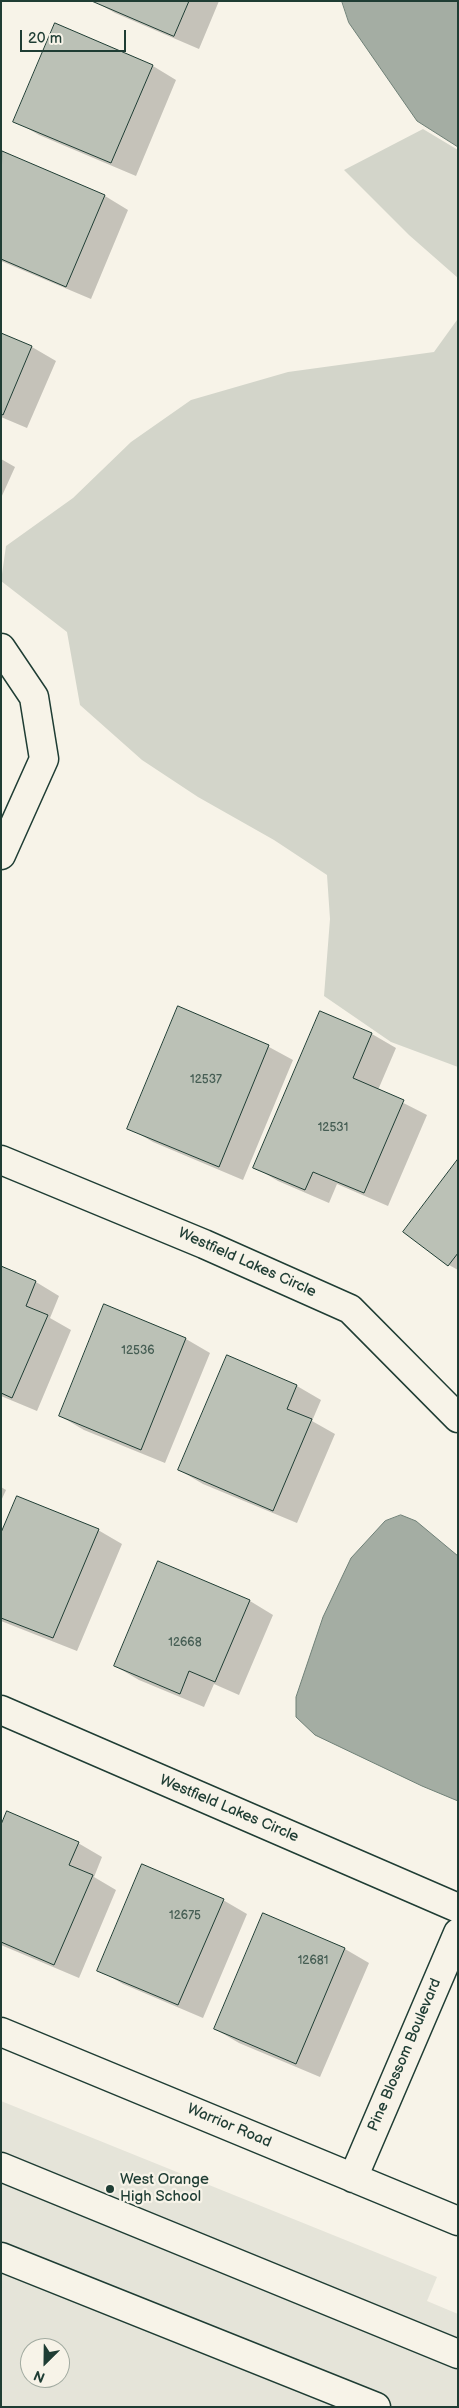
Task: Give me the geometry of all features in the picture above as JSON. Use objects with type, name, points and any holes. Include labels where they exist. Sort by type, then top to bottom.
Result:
[{"type":"street","points":[[1,648],[34,697],[44,759],[1,854]]},
{"type":"street","name":"Westfield Lakes Circle","points":[[1,1160],[204,1244],[350,1309],[458,1418]]},
{"type":"street","name":"Westfield Lakes Circle","points":[[1,1710],[458,1908]]},
{"type":"street","name":"Pine Blossom Boulevard","points":[[353,2178],[458,1933]]},
{"type":"street","name":"Warrior Road","points":[[1,2032],[458,2221]]},
{"type":"street","points":[[1,2167],[458,2354]]},
{"type":"street","points":[[1,2257],[325,2397],[376,2407]]},
{"type":"shaded area","points":[[342,1],[458,1],[458,147],[417,121],[349,23]]},
{"type":"shaded area","points":[[423,129],[458,150],[458,278],[409,235],[344,170]]},
{"type":"shaded area","points":[[458,313],[458,1067],[391,1042],[324,996],[330,919],[327,875],[274,840],[198,797],[142,760],[80,705],[67,632],[1,581],[6,546],[73,498],[131,442],[191,400],[288,372],[434,352],[457,320]]},
{"type":"shaded area","points":[[401,1515],[416,1521],[458,1556],[458,1801],[315,1735],[296,1717],[296,1697],[323,1617],[351,1558],[385,1521]]},
{"type":"shaded area","name":"West Orange High School","points":[[1,2101],[437,2277],[427,2301],[458,2314],[458,2407],[1,2407]]},
{"type":"building","points":[[92,1],[189,1],[174,36]]},
{"type":"building","points":[[55,23],[153,65],[111,163],[13,122]]},
{"type":"building","points":[[2,151],[105,195],[66,287],[1,259]]},
{"type":"building","points":[[1,333],[32,346],[3,415],[1,414]]},
{"type":"building","points":[[178,1006],[269,1045],[219,1167],[127,1129]]},
{"type":"building","points":[[320,1011],[372,1033],[353,1078],[404,1100],[364,1193],[313,1172],[305,1190],[253,1168]]},
{"type":"building","points":[[458,1159],[458,1253],[448,1266],[403,1232]]},
{"type":"building","points":[[1,1266],[36,1281],[26,1306],[48,1315],[12,1398],[1,1393]]},
{"type":"building","points":[[104,1304],[186,1338],[141,1450],[59,1416]]},
{"type":"building","points":[[227,1355],[297,1385],[287,1409],[312,1419],[273,1511],[178,1470]]},
{"type":"building","points":[[17,1496],[99,1529],[53,1638],[1,1618],[1,1533]]},
{"type":"building","points":[[158,1561],[250,1600],[215,1682],[189,1671],[180,1694],[114,1666]]},
{"type":"building","points":[[7,1811],[79,1842],[69,1865],[93,1875],[54,1965],[1,1942],[1,1825]]},
{"type":"building","points":[[142,1864],[224,1899],[178,2005],[97,1971]]},
{"type":"building","points":[[263,1913],[345,1948],[296,2064],[214,2029]]},
{"type":"place","name":"West Orange High School","points":[[110,2189]]}]
